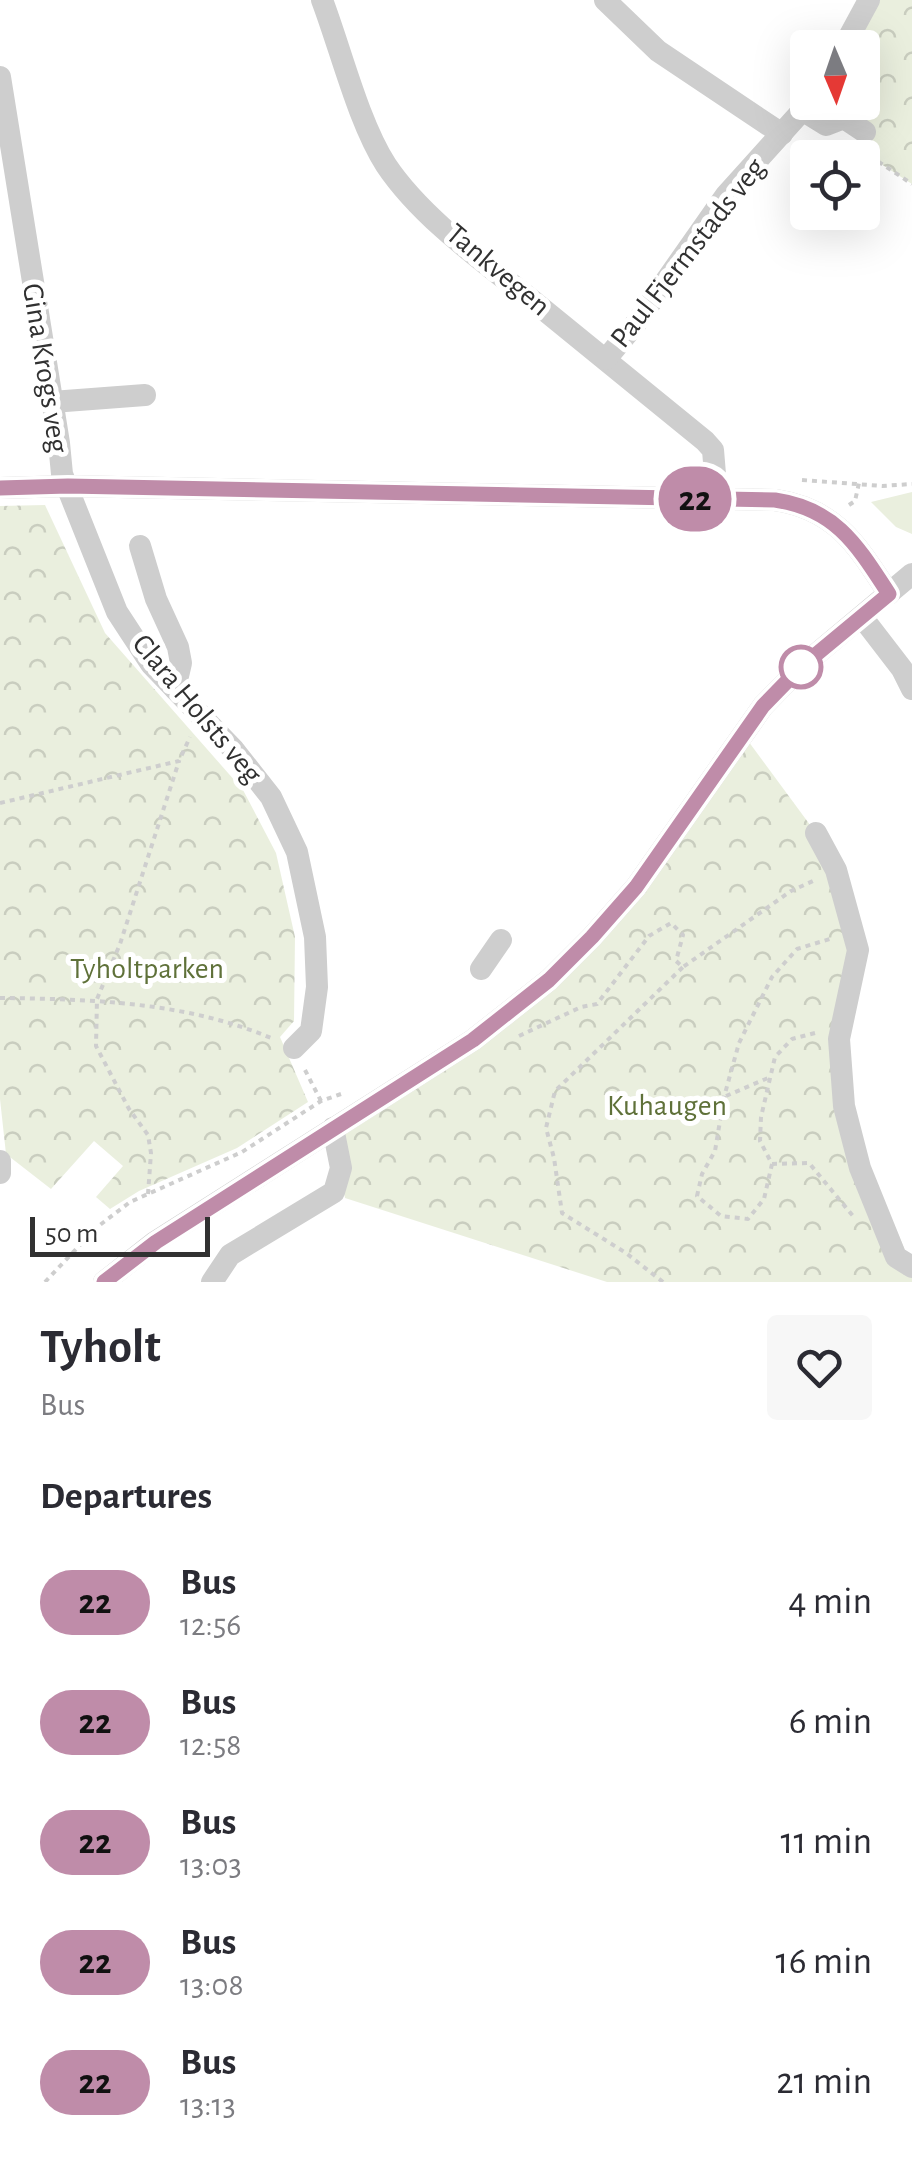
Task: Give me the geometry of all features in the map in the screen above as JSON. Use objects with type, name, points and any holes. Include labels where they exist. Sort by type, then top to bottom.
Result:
[{"type":"street","points":[[605,0],[658,50],[782,134]]},
{"type":"street","points":[[853,30],[869,0]]},
{"type":"street","name":"Tankvegen","points":[[330,6],[373,138],[386,164],[409,193],[491,267],[713,450],[717,499]]},
{"type":"street","name":"Gina Krogs veg","points":[[0,77],[8,189],[52,402],[62,474],[68,486]]},
{"type":"street","name":"Paul Fjermstads veg","points":[[606,359],[669,278],[699,229],[795,120]]},
{"type":"street","points":[[847,120],[864,132]]},
{"type":"street","points":[[52,402],[146,395]]},
{"type":"street","points":[[0,488],[68,486],[775,500],[811,507],[829,518],[856,547],[889,594]]},
{"type":"street","name":"Clara Holsts veg","points":[[68,486],[116,612],[151,664],[234,750],[271,797],[298,852],[315,937],[317,986],[311,1031],[294,1048]]},
{"type":"street","points":[[140,546],[156,598],[178,647],[181,664],[174,689]]},
{"type":"street","points":[[104,1282],[156,1242],[473,1040],[518,1007],[571,958],[636,887],[763,706],[801,667],[912,574]]},
{"type":"street","points":[[116,612],[156,598]]},
{"type":"street","points":[[862,617],[909,674]]},
{"type":"street","points":[[816,833],[836,870],[858,950],[839,1039],[844,1106],[860,1168],[896,1257],[912,1267]]},
{"type":"street","points":[[481,969],[501,940]]},
{"type":"street","points":[[212,1282],[230,1254],[334,1192],[341,1168],[333,1128]]},
{"type":"street","points":[[0,1161],[0,1173]]},
{"type":"path","points":[[864,132],[861,150],[912,184]]},
{"type":"path","points":[[859,483],[912,484]]},
{"type":"path","points":[[148,1194],[148,1135],[96,1046],[97,999],[120,944],[179,761],[200,716]]},
{"type":"path","points":[[0,803],[179,761]]},
{"type":"path","points":[[663,1282],[562,1212],[546,1128],[556,1091],[683,967],[790,891],[836,870]]},
{"type":"path","points":[[505,1042],[581,1007],[597,1004],[649,936],[671,922],[683,935],[676,961],[683,967]]},
{"type":"path","points":[[839,1039],[811,1032],[792,1039],[775,1057],[768,1078],[760,1142],[772,1164],[764,1199],[748,1219],[721,1216],[697,1196],[702,1174],[716,1152],[724,1097],[739,1043],[772,977],[797,949],[855,931]]},
{"type":"path","points":[[0,998],[97,999],[158,1008],[236,1027],[294,1048],[321,1102]]},
{"type":"path","points":[[724,1097],[768,1078]]},
{"type":"path","points":[[45,1282],[96,1228],[130,1202],[242,1152],[321,1102],[350,1091]]},
{"type":"path","points":[[772,1164],[809,1164],[856,1218]]},
{"type":"green space","points":[[868,0],[912,0],[912,184],[880,163],[880,140],[863,140],[864,132],[856,126],[861,120],[880,120],[880,30],[852,30]]},
{"type":"green space","points":[[912,492],[912,534],[896,527],[871,502]]},
{"type":"green space","name":"Tyholtparken","points":[[45,505],[105,633],[243,790],[276,853],[295,937],[294,1021],[280,1037],[308,1102],[237,1148],[139,1191],[110,1209],[96,1197],[123,1166],[94,1141],[51,1189],[6,1154],[0,1099],[0,506]]},
{"type":"green space","name":"Kuhaugen","points":[[743,734],[816,833],[855,931],[844,1106],[912,1267],[912,1282],[607,1282],[345,1198],[333,1128],[518,1007],[648,870]]},
{"type":"bus line","name":"22","points":[[0,488],[68,486],[775,500],[811,507],[829,518],[856,547],[889,594],[801,667],[763,706],[636,887],[549,980],[473,1040],[156,1242],[104,1282]]}]
